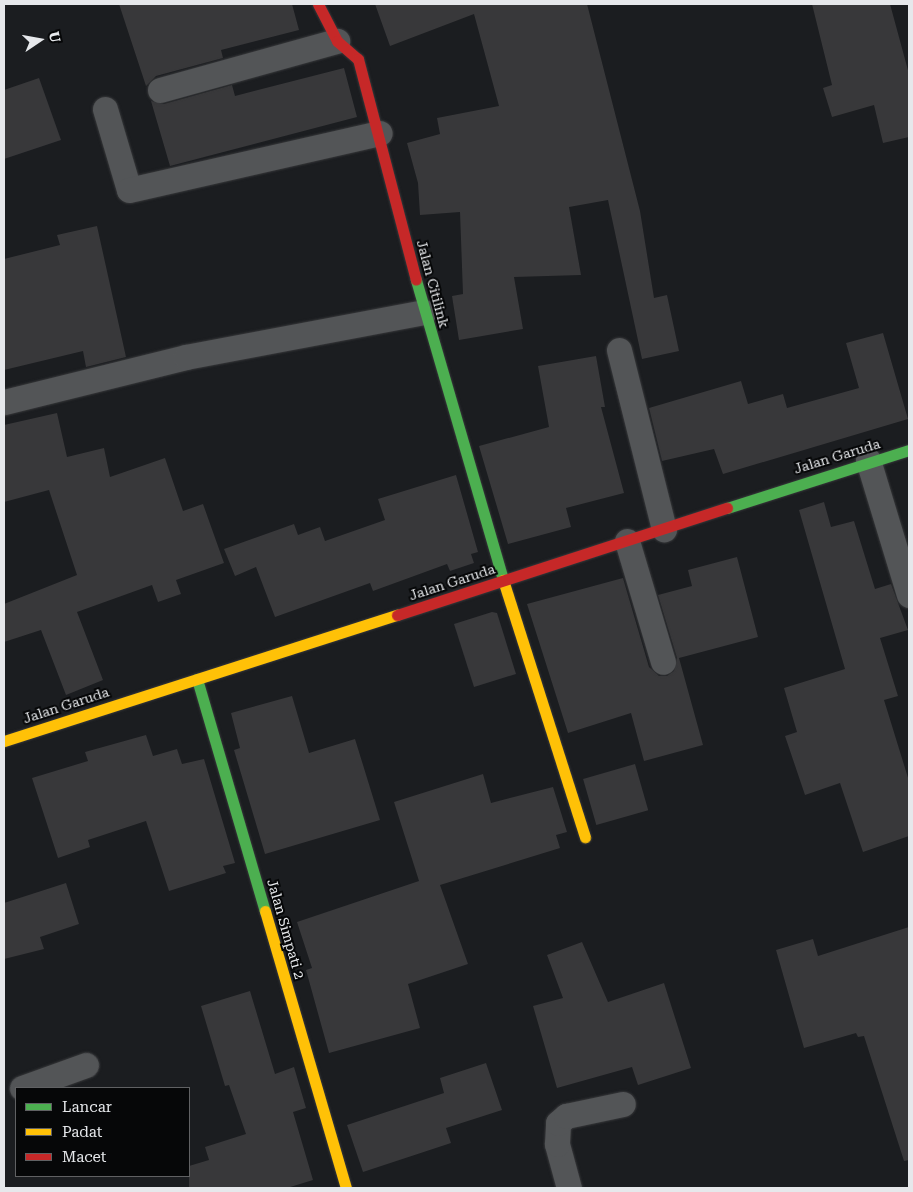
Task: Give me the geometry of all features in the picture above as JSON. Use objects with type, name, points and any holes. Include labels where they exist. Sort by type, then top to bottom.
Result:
[{"type":"street","name":"Jalan Citilink","points":[[318,4],[337,41],[358,59],[380,134],[424,312],[503,581],[584,837]]},
{"type":"street","points":[[160,90],[337,41]]},
{"type":"street","points":[[105,109],[126,187],[135,190],[380,134]]},
{"type":"street","points":[[4,402],[186,357],[424,312]]},
{"type":"street","points":[[618,350],[664,529]]},
{"type":"street","name":"Jalan Garuda","points":[[4,741],[627,542],[868,460],[909,450]]},
{"type":"street","points":[[868,460],[909,595]]},
{"type":"street","points":[[627,542],[663,662]]},
{"type":"street","name":"Jalan Simpati 2","points":[[197,679],[346,1188]]},
{"type":"street","points":[[25,1087],[86,1064]]},
{"type":"street","points":[[569,1188],[557,1144],[558,1123],[566,1116],[623,1104]]},
{"type":"building","points":[[119,4],[292,4],[299,30],[221,50],[223,58],[156,76],[146,86]]},
{"type":"building","points":[[375,4],[587,4],[640,211],[654,298],[667,295],[679,351],[642,359],[608,200],[569,207],[581,275],[514,277],[523,329],[459,340],[452,296],[463,294],[460,212],[420,215],[418,183],[407,143],[440,134],[437,118],[499,106],[474,14],[390,46]]},
{"type":"building","points":[[812,4],[890,4],[909,74],[909,137],[883,143],[874,105],[832,117],[823,88],[832,85]]},
{"type":"building","points":[[344,68],[357,117],[170,166],[151,101],[164,104],[232,85],[235,96]]},
{"type":"building","points":[[39,78],[61,140],[4,159],[4,90]]},
{"type":"building","points":[[97,226],[126,357],[86,367],[83,351],[4,370],[4,259],[60,245],[57,235]]},
{"type":"building","points":[[883,333],[908,419],[723,474],[714,449],[662,461],[649,408],[741,381],[748,404],[783,394],[787,408],[859,388],[846,343]]},
{"type":"building","points":[[596,356],[605,407],[601,407],[624,493],[566,508],[571,527],[508,544],[479,446],[549,427],[538,366]]},
{"type":"building","points":[[57,413],[67,457],[104,448],[110,477],[165,458],[183,511],[203,504],[224,563],[176,580],[181,594],[158,602],[152,585],[77,612],[103,680],[66,695],[41,630],[4,642],[4,604],[77,575],[49,490],[4,502],[4,425]]},
{"type":"building","points":[[456,475],[478,552],[471,554],[474,563],[450,571],[447,564],[373,591],[370,583],[275,617],[256,567],[235,576],[224,549],[294,524],[298,535],[320,527],[325,541],[385,520],[378,499]]},
{"type":"building","points":[[824,502],[831,527],[854,521],[875,589],[891,584],[908,630],[880,638],[898,696],[884,700],[909,781],[909,836],[863,852],[840,783],[805,795],[785,736],[797,732],[784,688],[845,669],[799,510]]},
{"type":"building","points":[[737,557],[758,637],[679,658],[703,745],[644,761],[631,713],[568,733],[527,604],[623,578],[649,667],[659,676],[667,676],[674,671],[677,658],[658,595],[692,586],[688,570]]},
{"type":"building","points":[[492,612],[497,613],[516,674],[474,687],[454,624]]},
{"type":"building","points":[[292,696],[309,753],[355,739],[380,820],[265,854],[234,750],[240,748],[231,713]]},
{"type":"building","points":[[146,735],[153,756],[177,749],[182,764],[204,759],[235,863],[223,866],[226,873],[169,891],[146,821],[88,840],[90,847],[58,858],[32,778],[88,761],[85,752]]},
{"type":"building","points":[[635,764],[648,810],[596,825],[583,779]]},
{"type":"building","points":[[483,774],[491,803],[553,787],[567,832],[556,835],[560,848],[440,885],[468,964],[408,984],[420,1028],[329,1053],[306,970],[312,968],[297,922],[419,881],[394,802]]},
{"type":"building","points":[[66,883],[79,924],[40,937],[44,949],[4,959],[4,903]]},
{"type":"building","points":[[909,927],[909,1160],[904,1161],[864,1036],[858,1037],[856,1033],[804,1048],[776,950],[813,939],[818,956]]},
{"type":"building","points":[[582,942],[608,1002],[664,983],[691,1068],[638,1085],[632,1067],[557,1088],[533,1006],[563,998],[547,955]]},
{"type":"building","points":[[250,991],[275,1074],[294,1067],[306,1108],[293,1112],[313,1180],[287,1188],[189,1188],[190,1166],[209,1160],[205,1147],[246,1134],[229,1085],[225,1086],[201,1006]]},
{"type":"building","points":[[486,1063],[502,1110],[446,1128],[451,1143],[363,1172],[347,1125],[444,1093],[440,1078]]},
{"type":"traffic: fast","points":[[416,280],[503,580]]},
{"type":"traffic: fast","points":[[727,508],[909,450]]},
{"type":"traffic: fast","points":[[197,679],[265,911]]},
{"type":"traffic: slow","points":[[503,580],[585,837]]},
{"type":"traffic: slow","points":[[4,741],[397,615]]},
{"type":"traffic: slow","points":[[265,911],[346,1188]]},
{"type":"traffic: jam","points":[[318,4],[337,41],[358,59],[416,280]]},
{"type":"traffic: jam","points":[[397,615],[727,508]]}]
